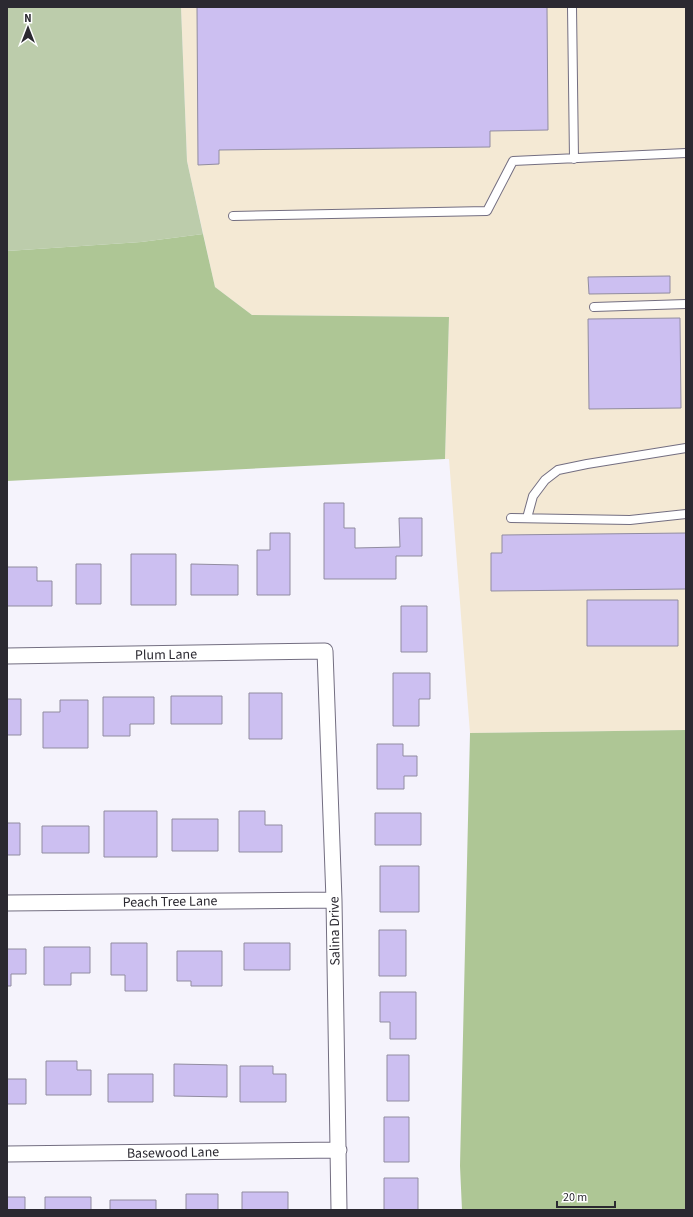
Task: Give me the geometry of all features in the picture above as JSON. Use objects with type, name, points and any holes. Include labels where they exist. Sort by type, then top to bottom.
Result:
[{"type":"street","name":"Plum Lane","points":[[7,656],[325,651]]},
{"type":"street","name":"Salina Drive","points":[[325,651],[334,900],[339,1210]]},
{"type":"street","name":"Peach Tree Lane","points":[[7,903],[334,900]]},
{"type":"street","name":"Basewood Lane","points":[[7,1154],[338,1150]]},
{"type":"lane","points":[[572,7],[574,159]]},
{"type":"lane","points":[[233,216],[487,211],[513,161],[686,153]]},
{"type":"lane","points":[[594,307],[686,304]]},
{"type":"lane","points":[[527,518],[533,496],[545,480],[558,470],[686,448]]},
{"type":"lane","points":[[512,518],[630,520],[686,514]]},
{"type":"shaded area","points":[[181,7],[686,7],[686,730],[470,733],[449,459],[445,459],[449,317],[252,315],[215,287],[187,161]]},
{"type":"green space","points":[[7,7],[181,7],[187,161],[203,234],[141,242],[7,251]]},
{"type":"green space","points":[[203,234],[215,287],[252,315],[449,317],[445,459],[7,481],[7,251],[141,242]]},
{"type":"green space","points":[[686,730],[686,1210],[462,1210],[460,1166],[470,733]]},
{"type":"building","points":[[197,7],[547,7],[548,130],[490,131],[490,147],[219,150],[219,164],[198,165]]},
{"type":"building","points":[[670,276],[670,293],[589,294],[588,277]]},
{"type":"building","points":[[680,318],[681,408],[589,409],[588,319]]},
{"type":"building","points":[[324,503],[344,503],[344,528],[355,528],[355,548],[400,547],[399,518],[422,518],[422,556],[396,556],[396,579],[324,579]]},
{"type":"building","points":[[270,533],[290,533],[290,595],[257,595],[257,550],[270,550]]},
{"type":"building","points":[[686,533],[686,589],[491,591],[491,553],[502,553],[502,535]]},
{"type":"building","points":[[131,554],[176,554],[176,605],[131,605]]},
{"type":"building","points":[[76,564],[101,564],[101,604],[76,604]]},
{"type":"building","points":[[191,564],[238,565],[238,595],[191,595]]},
{"type":"building","points":[[7,567],[37,567],[37,581],[52,581],[52,606],[7,606]]},
{"type":"building","points":[[587,600],[678,600],[678,646],[587,646]]},
{"type":"building","points":[[401,606],[427,606],[427,652],[401,652]]},
{"type":"building","points":[[393,673],[430,673],[430,699],[419,699],[419,726],[393,726]]},
{"type":"building","points":[[249,693],[282,693],[282,739],[249,739]]},
{"type":"building","points":[[171,696],[222,696],[222,724],[171,724]]},
{"type":"building","points":[[103,697],[154,697],[154,724],[130,724],[130,736],[103,736]]},
{"type":"building","points":[[7,699],[21,699],[21,735],[7,735]]},
{"type":"building","points":[[60,700],[88,700],[88,748],[43,748],[43,712],[60,712]]},
{"type":"building","points":[[377,744],[403,744],[403,756],[417,756],[417,776],[404,776],[404,789],[377,789]]},
{"type":"building","points":[[104,811],[157,811],[157,857],[104,857]]},
{"type":"building","points":[[239,811],[265,811],[265,825],[282,825],[282,852],[239,852]]},
{"type":"building","points":[[375,813],[421,813],[421,845],[375,845]]},
{"type":"building","points":[[172,819],[218,819],[218,851],[172,851]]},
{"type":"building","points":[[7,823],[20,823],[20,855],[7,855]]},
{"type":"building","points":[[42,826],[89,826],[89,853],[42,853]]},
{"type":"building","points":[[380,866],[419,866],[419,912],[380,912]]},
{"type":"building","points":[[379,930],[406,930],[406,976],[379,976]]},
{"type":"building","points":[[111,943],[147,943],[147,991],[125,991],[125,975],[111,975]]},
{"type":"building","points":[[244,943],[290,943],[290,970],[244,970]]},
{"type":"building","points":[[44,947],[90,947],[90,973],[71,973],[71,985],[44,985]]},
{"type":"building","points":[[7,949],[26,949],[26,974],[11,974],[11,986],[7,986]]},
{"type":"building","points":[[177,951],[222,951],[222,986],[191,986],[191,981],[177,981]]},
{"type":"building","points":[[380,992],[416,992],[416,1039],[390,1039],[390,1022],[380,1022]]},
{"type":"building","points":[[387,1055],[409,1055],[409,1101],[387,1101]]},
{"type":"building","points":[[46,1061],[77,1061],[77,1070],[91,1070],[91,1095],[46,1095]]},
{"type":"building","points":[[174,1064],[227,1065],[227,1097],[174,1096]]},
{"type":"building","points":[[240,1066],[273,1066],[273,1074],[286,1074],[286,1102],[240,1102]]},
{"type":"building","points":[[108,1074],[153,1074],[153,1102],[108,1102]]},
{"type":"building","points":[[7,1079],[26,1079],[26,1104],[7,1104]]},
{"type":"building","points":[[384,1117],[409,1117],[409,1162],[384,1162]]},
{"type":"building","points":[[384,1178],[418,1178],[418,1210],[384,1210]]},
{"type":"building","points":[[242,1192],[288,1192],[288,1210],[242,1210]]},
{"type":"building","points":[[186,1194],[218,1194],[218,1210],[186,1210]]},
{"type":"building","points":[[7,1197],[25,1197],[25,1210],[7,1210]]},
{"type":"building","points":[[45,1197],[91,1197],[91,1210],[45,1210]]},
{"type":"building","points":[[110,1200],[156,1200],[156,1210],[110,1210]]}]
